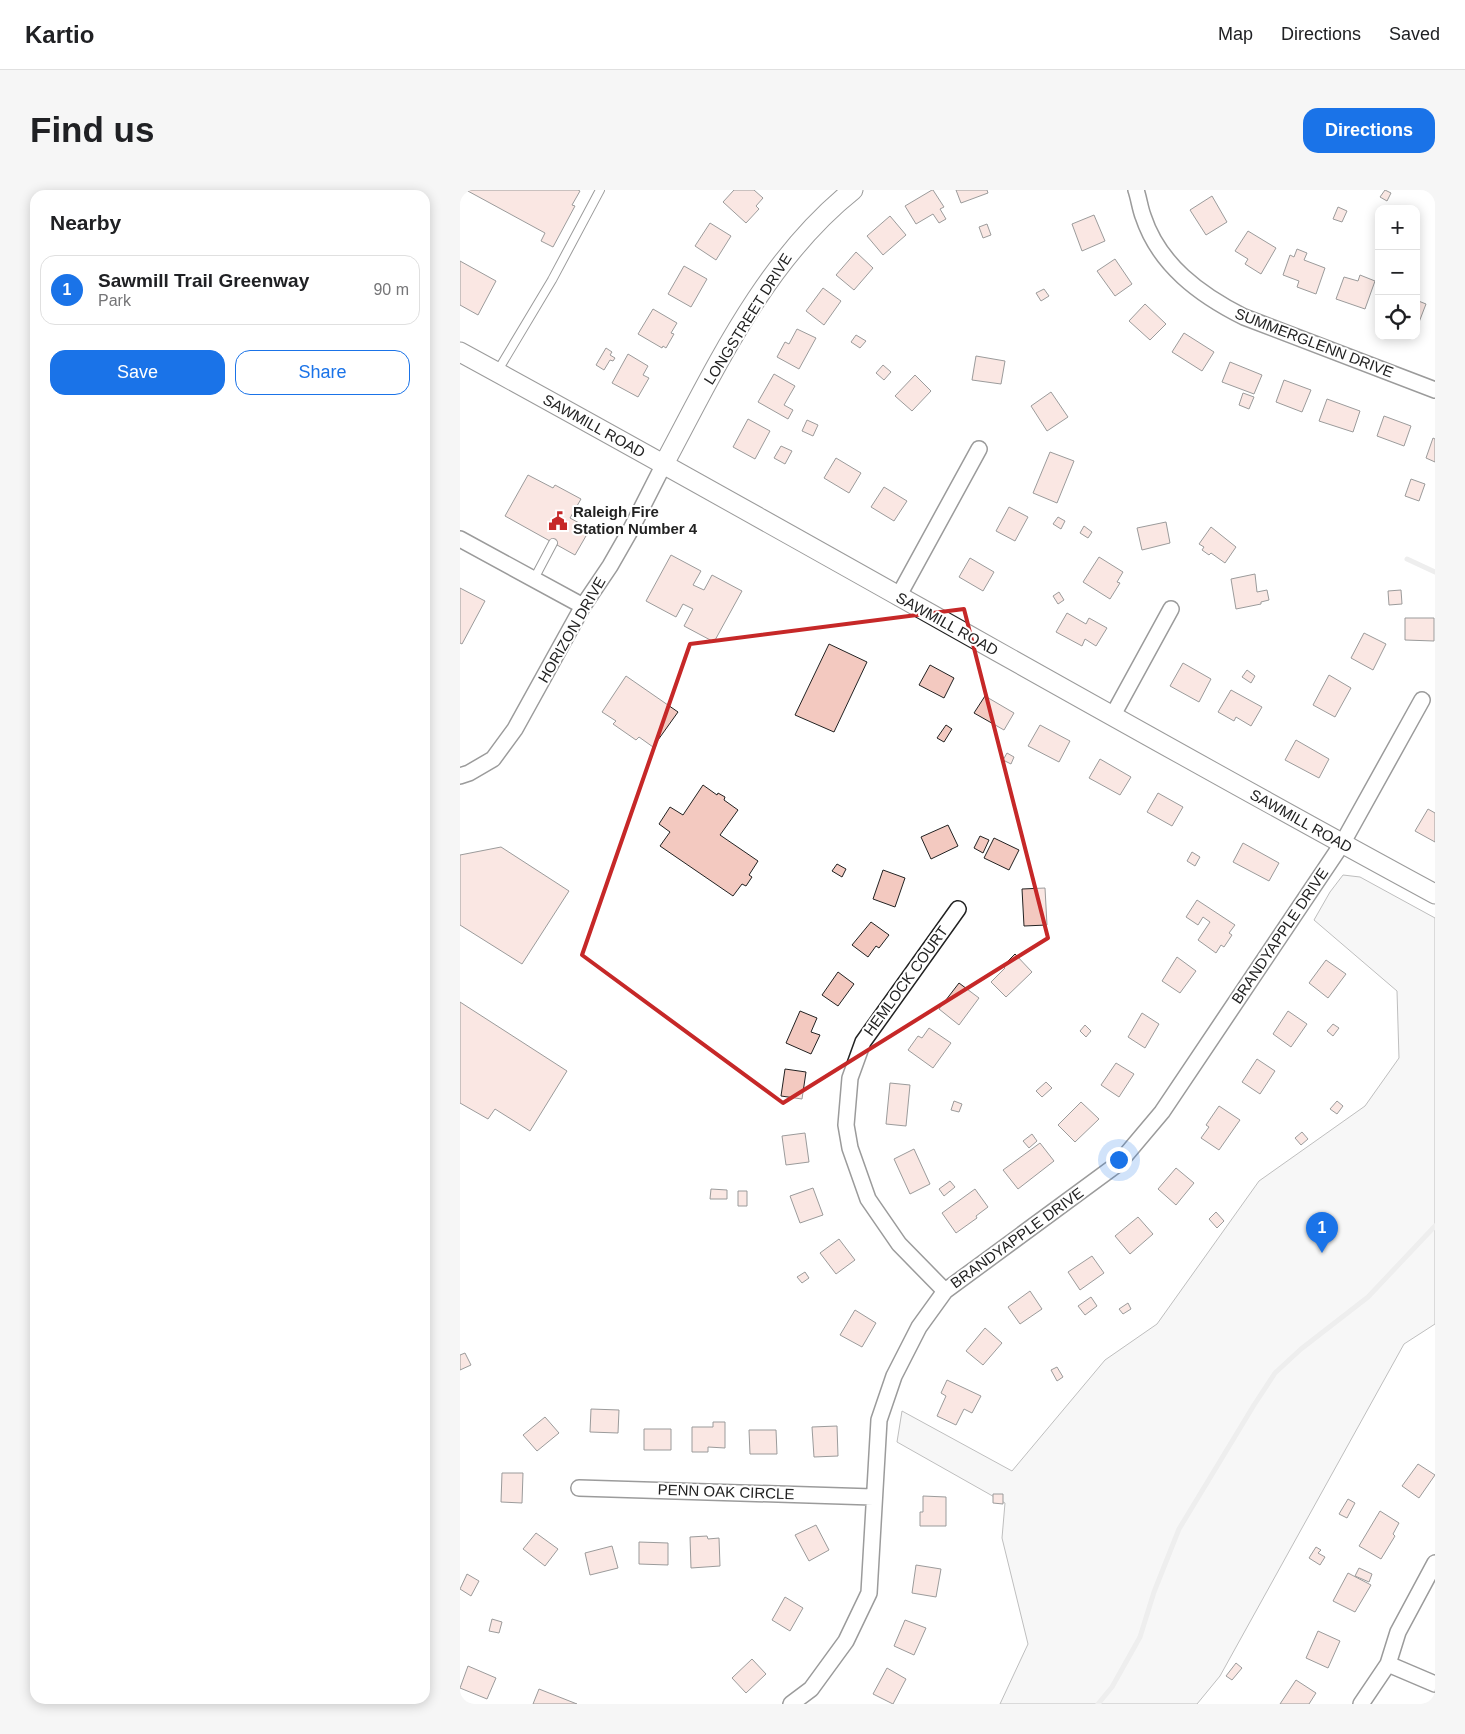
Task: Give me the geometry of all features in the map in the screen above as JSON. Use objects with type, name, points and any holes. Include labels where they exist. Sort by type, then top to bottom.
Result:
[{"type":"street","name":"LONGSTREET DRIVE","points":[[664,464],[736,333],[768,282],[790,252],[812,227],[853,190]]},
{"type":"street","name":"SUMMERGLENN DRIVE","points":[[1136,190],[1143,217],[1166,260],[1183,278],[1204,294],[1244,317],[1435,390]]},
{"type":"street","name":"SAWMILL ROAD","points":[[460,352],[1435,894]]},
{"type":"street","points":[[898,597],[979,449]]},
{"type":"street","name":"HORIZON DRIVE","points":[[460,776],[493,759],[515,729],[583,606],[610,566],[664,464]]},
{"type":"street","points":[[460,539],[583,606]]},
{"type":"street","points":[[1113,715],[1171,609]]},
{"type":"street","name":"BRANDYAPPLE DRIVE","points":[[791,1704],[811,1689],[846,1641],[869,1593],[873,1496],[877,1470],[879,1420],[894,1376],[919,1327],[945,1291],[1119,1163],[1162,1112],[1342,844],[1422,700]]},
{"type":"street","name":"HEMLOCK COURT","points":[[945,1291],[899,1244],[868,1199],[850,1148],[846,1125],[850,1078],[863,1042],[958,909]]},
{"type":"street","name":"PENN OAK CIRCLE","points":[[579,1488],[873,1496]]},
{"type":"street","points":[[1361,1704],[1388,1664],[1398,1632],[1435,1563]]},
{"type":"street","points":[[1388,1664],[1435,1684]]},
{"type":"lane","points":[[497,372],[552,280],[600,190]]},
{"type":"lane","points":[[534,579],[553,543]]},
{"type":"highlighted area","points":[[964,609],[1048,938],[783,1103],[582,955],[690,644]]},
{"type":"shaded area","points":[[1343,875],[1360,877],[1435,918],[1435,1324],[1404,1344],[1220,1676],[1197,1704],[1000,1704],[1028,1644],[1002,1538],[1005,1503],[897,1442],[902,1411],[1012,1471],[1105,1360],[1157,1324],[1259,1181],[1365,1106],[1399,1058],[1397,991],[1314,920],[1330,892]]},
{"type":"building","points":[[466,190],[580,191],[572,205],[575,206],[553,247],[541,241],[545,233]]},
{"type":"building","points":[[734,190],[754,190],[763,198],[756,206],[759,209],[746,223],[723,202]]},
{"type":"building","points":[[932,190],[944,207],[940,209],[946,219],[939,223],[933,214],[916,224],[905,206]]},
{"type":"building","points":[[956,190],[987,190],[988,193],[961,203]]},
{"type":"building","points":[[1385,190],[1391,193],[1387,201],[1380,197]]},
{"type":"building","points":[[1212,196],[1227,222],[1206,235],[1190,210]]},
{"type":"building","points":[[1338,207],[1347,211],[1342,222],[1333,219]]},
{"type":"building","points":[[1094,215],[1105,241],[1082,251],[1072,224]]},
{"type":"building","points":[[890,216],[906,235],[883,255],[867,236]]},
{"type":"building","points":[[710,223],[731,236],[716,260],[695,246]]},
{"type":"building","points":[[987,224],[991,235],[983,238],[979,227]]},
{"type":"building","points":[[1248,231],[1276,248],[1261,274],[1245,264],[1248,259],[1235,251]]},
{"type":"building","points":[[1297,249],[1307,253],[1304,260],[1325,268],[1316,294],[1297,287],[1299,281],[1283,275],[1290,255],[1294,257]]},
{"type":"building","points":[[856,252],[873,268],[854,290],[836,275]]},
{"type":"building","points":[[1115,259],[1132,284],[1115,296],[1097,271]]},
{"type":"building","points":[[460,261],[496,281],[478,315],[460,305]]},
{"type":"building","points":[[684,266],[707,279],[691,307],[668,294]]},
{"type":"building","points":[[1360,275],[1375,281],[1365,309],[1336,299],[1344,277],[1358,281]]},
{"type":"building","points":[[823,288],[841,301],[824,325],[806,311]]},
{"type":"building","points":[[1044,289],[1049,296],[1041,301],[1036,293]]},
{"type":"building","points":[[1420,302],[1426,304],[1420,320]]},
{"type":"building","points":[[1145,304],[1166,324],[1150,340],[1129,321]]},
{"type":"building","points":[[653,309],[677,323],[671,333],[674,334],[666,348],[663,346],[662,348],[638,334]]},
{"type":"building","points":[[797,329],[816,338],[799,369],[777,357],[785,342],[789,344]]},
{"type":"building","points":[[1184,333],[1214,352],[1202,371],[1172,352]]},
{"type":"building","points":[[856,335],[866,341],[860,348],[851,342]]},
{"type":"building","points":[[606,348],[612,352],[610,355],[615,358],[613,361],[610,360],[604,370],[596,365]]},
{"type":"building","points":[[628,354],[648,366],[643,375],[649,378],[638,397],[612,383]]},
{"type":"building","points":[[976,356],[1005,361],[1001,384],[972,380]]},
{"type":"building","points":[[1230,362],[1262,375],[1254,394],[1222,382]]},
{"type":"building","points":[[883,365],[891,372],[884,380],[876,373]]},
{"type":"building","points":[[774,374],[795,386],[784,405],[793,410],[788,419],[758,402]]},
{"type":"building","points":[[915,375],[931,391],[912,411],[895,396]]},
{"type":"building","points":[[1284,380],[1311,390],[1302,412],[1276,402]]},
{"type":"building","points":[[1051,392],[1068,417],[1047,431],[1031,406]]},
{"type":"building","points":[[1243,393],[1254,397],[1249,409],[1239,405]]},
{"type":"building","points":[[1327,399],[1360,411],[1353,432],[1319,421]]},
{"type":"building","points":[[1384,416],[1411,426],[1404,446],[1377,436]]},
{"type":"building","points":[[748,419],[770,431],[755,459],[733,447]]},
{"type":"building","points":[[807,420],[818,425],[813,436],[802,431]]},
{"type":"building","points":[[1433,438],[1435,439],[1435,462],[1426,458]]},
{"type":"building","points":[[781,446],[792,451],[785,464],[774,458]]},
{"type":"building","points":[[1050,452],[1074,461],[1057,503],[1033,493]]},
{"type":"building","points":[[836,458],[861,473],[849,493],[824,478]]},
{"type":"building","points":[[528,475],[553,488],[555,485],[581,499],[570,518],[590,529],[575,555],[505,516]]},
{"type":"building","points":[[1411,479],[1425,484],[1419,501],[1405,496]]},
{"type":"building","points":[[884,487],[907,501],[894,521],[871,507]]},
{"type":"building","points":[[1009,507],[1028,517],[1015,541],[996,531]]},
{"type":"building","points":[[1058,517],[1065,521],[1061,529],[1053,524]]},
{"type":"building","points":[[1166,522],[1170,543],[1142,550],[1137,528]]},
{"type":"building","points":[[1084,526],[1092,532],[1088,538],[1080,533]]},
{"type":"building","points":[[1211,527],[1236,547],[1225,563],[1211,553],[1209,555],[1202,550],[1204,547],[1199,544]]},
{"type":"building","points":[[671,555],[701,571],[693,585],[704,590],[712,575],[742,591],[714,642],[684,626],[693,609],[683,604],[676,617],[646,601]]},
{"type":"building","points":[[1099,557],[1123,572],[1117,582],[1120,583],[1110,599],[1083,582]]},
{"type":"building","points":[[970,558],[994,572],[983,591],[959,577]]},
{"type":"building","points":[[1255,574],[1257,592],[1267,590],[1269,600],[1261,602],[1261,604],[1236,609],[1231,579]]},
{"type":"building","points":[[460,588],[485,601],[462,644],[460,643]]},
{"type":"building","points":[[1401,590],[1402,604],[1389,605],[1388,591]]},
{"type":"building","points":[[1059,592],[1064,600],[1058,604],[1053,596]]},
{"type":"building","points":[[1067,613],[1086,624],[1089,618],[1107,628],[1096,646],[1085,639],[1082,646],[1056,632]]},
{"type":"building","points":[[1405,618],[1434,618],[1434,641],[1405,640]]},
{"type":"building","points":[[1364,633],[1386,644],[1373,670],[1351,658]]},
{"type":"building","points":[[829,644],[867,662],[834,732],[795,715]]},
{"type":"building","points":[[1183,663],[1211,679],[1199,702],[1170,686]]},
{"type":"building","points":[[930,665],[954,678],[944,698],[919,685]]},
{"type":"building","points":[[1247,670],[1255,676],[1251,683],[1242,677]]},
{"type":"building","points":[[1329,675],[1351,688],[1335,717],[1313,705]]},
{"type":"building","points":[[626,676],[678,712],[653,747],[639,737],[636,740],[613,724],[616,721],[602,712]]},
{"type":"building","points":[[1231,690],[1262,707],[1251,726],[1236,717],[1234,721],[1218,712]]},
{"type":"building","points":[[985,696],[1014,713],[1004,730],[974,713]]},
{"type":"building","points":[[946,725],[952,729],[944,742],[937,738]]},
{"type":"building","points":[[1040,725],[1070,741],[1059,762],[1028,746]]},
{"type":"building","points":[[1296,740],[1329,759],[1319,778],[1285,760]]},
{"type":"building","points":[[1007,753],[1014,757],[1011,764],[1003,760]]},
{"type":"building","points":[[1100,759],[1131,777],[1120,795],[1089,778]]},
{"type":"building","points":[[703,785],[717,795],[718,793],[725,797],[724,800],[738,810],[720,835],[758,861],[749,875],[752,877],[746,886],[742,884],[733,896],[660,846],[670,832],[659,824],[670,807],[683,815]]},
{"type":"building","points":[[1158,793],[1183,807],[1172,826],[1147,812]]},
{"type":"building","points":[[1428,809],[1435,813],[1435,842],[1415,831]]},
{"type":"building","points":[[948,825],[958,846],[931,859],[921,837]]},
{"type":"building","points":[[980,836],[989,840],[983,853],[974,848]]},
{"type":"building","points":[[994,838],[1019,850],[1009,870],[984,858]]},
{"type":"building","points":[[1243,843],[1279,863],[1269,881],[1233,862]]},
{"type":"building","points":[[501,847],[569,891],[522,964],[460,925],[460,855]]},
{"type":"building","points":[[1192,852],[1200,857],[1195,866],[1187,861]]},
{"type":"building","points":[[837,864],[846,869],[842,877],[832,871]]},
{"type":"building","points":[[883,870],[905,878],[895,907],[873,899]]},
{"type":"building","points":[[1045,888],[1047,925],[1024,926],[1022,889]]},
{"type":"building","points":[[1197,900],[1235,925],[1229,933],[1232,935],[1224,947],[1221,945],[1216,953],[1198,940],[1210,922],[1203,917],[1198,925],[1186,917]]},
{"type":"building","points":[[871,922],[889,935],[879,948],[876,946],[868,957],[852,945]]},
{"type":"building","points":[[1015,954],[1032,972],[1006,997],[991,982],[1005,968],[1003,966]]},
{"type":"building","points":[[1177,957],[1196,971],[1180,993],[1162,981]]},
{"type":"building","points":[[1326,960],[1346,974],[1328,998],[1309,983]]},
{"type":"building","points":[[838,972],[854,984],[838,1006],[822,995]]},
{"type":"building","points":[[959,983],[979,998],[959,1025],[939,1009]]},
{"type":"building","points":[[460,1002],[567,1071],[530,1131],[495,1109],[488,1119],[460,1103]]},
{"type":"building","points":[[800,1011],[817,1018],[811,1032],[820,1035],[811,1054],[786,1043]]},
{"type":"building","points":[[1288,1011],[1307,1024],[1291,1047],[1273,1034]]},
{"type":"building","points":[[1142,1013],[1159,1024],[1145,1048],[1128,1037]]},
{"type":"building","points":[[1333,1024],[1339,1028],[1333,1036],[1327,1031]]},
{"type":"building","points":[[1085,1025],[1091,1031],[1086,1037],[1080,1031]]},
{"type":"building","points":[[929,1028],[951,1043],[933,1068],[908,1050],[918,1036],[922,1038]]},
{"type":"building","points":[[1257,1059],[1275,1071],[1260,1094],[1242,1082]]},
{"type":"building","points":[[1116,1063],[1134,1074],[1119,1097],[1101,1085]]},
{"type":"building","points":[[785,1069],[806,1072],[802,1099],[781,1096]]},
{"type":"building","points":[[1046,1082],[1052,1088],[1042,1097],[1036,1091]]},
{"type":"building","points":[[890,1083],[910,1085],[906,1126],[886,1124]]},
{"type":"building","points":[[954,1101],[962,1104],[959,1112],[951,1110]]},
{"type":"building","points":[[1337,1101],[1343,1106],[1337,1114],[1330,1109]]},
{"type":"building","points":[[1081,1102],[1099,1119],[1075,1142],[1058,1125]]},
{"type":"building","points":[[1219,1106],[1240,1120],[1219,1150],[1201,1138],[1209,1127],[1206,1125]]},
{"type":"building","points":[[1302,1132],[1308,1139],[1301,1145],[1295,1138]]},
{"type":"building","points":[[805,1133],[809,1162],[786,1165],[782,1136]]},
{"type":"building","points":[[1032,1134],[1037,1141],[1029,1148],[1023,1141]]},
{"type":"building","points":[[1040,1143],[1054,1161],[1018,1189],[1003,1170]]},
{"type":"building","points":[[914,1149],[930,1184],[910,1194],[894,1159]]},
{"type":"building","points":[[1176,1168],[1194,1183],[1176,1205],[1158,1189]]},
{"type":"building","points":[[950,1181],[955,1187],[944,1196],[939,1189]]},
{"type":"building","points":[[813,1188],[823,1215],[800,1223],[790,1196]]},
{"type":"building","points":[[711,1189],[727,1190],[727,1199],[710,1199]]},
{"type":"building","points":[[975,1189],[988,1207],[976,1216],[977,1218],[956,1233],[942,1213]]},
{"type":"building","points":[[738,1191],[747,1191],[747,1206],[738,1206]]},
{"type":"building","points":[[1216,1212],[1224,1221],[1217,1228],[1209,1219]]},
{"type":"building","points":[[1138,1217],[1153,1234],[1130,1254],[1115,1236]]},
{"type":"building","points":[[839,1239],[855,1260],[836,1274],[820,1253]]},
{"type":"building","points":[[1092,1256],[1104,1273],[1080,1290],[1068,1272]]},
{"type":"building","points":[[805,1272],[809,1278],[802,1283],[797,1277]]},
{"type":"building","points":[[1030,1291],[1042,1309],[1020,1324],[1008,1307]]},
{"type":"building","points":[[1091,1297],[1097,1306],[1085,1315],[1078,1306]]},
{"type":"building","points":[[1128,1303],[1131,1309],[1123,1314],[1119,1309]]},
{"type":"building","points":[[855,1310],[876,1323],[862,1347],[840,1335]]},
{"type":"building","points":[[985,1328],[1002,1343],[983,1365],[966,1351]]},
{"type":"building","points":[[465,1353],[471,1365],[460,1370],[460,1355]]},
{"type":"building","points":[[1057,1367],[1063,1377],[1057,1381],[1051,1370]]},
{"type":"building","points":[[947,1380],[981,1396],[972,1413],[964,1409],[956,1425],[937,1416],[946,1396],[941,1393]]},
{"type":"building","points":[[591,1409],[619,1410],[618,1433],[590,1432]]},
{"type":"building","points":[[545,1417],[559,1433],[537,1451],[523,1435]]},
{"type":"building","points":[[713,1422],[725,1422],[725,1448],[708,1447],[708,1452],[692,1452],[692,1427],[713,1427]]},
{"type":"building","points":[[837,1426],[838,1456],[814,1457],[812,1427]]},
{"type":"building","points":[[644,1429],[671,1429],[671,1450],[644,1450]]},
{"type":"building","points":[[749,1430],[776,1430],[777,1454],[750,1454]]},
{"type":"building","points":[[1418,1464],[1435,1475],[1419,1498],[1402,1486]]},
{"type":"building","points":[[502,1473],[523,1473],[522,1503],[501,1502]]},
{"type":"building","points":[[993,1494],[1003,1494],[1003,1504],[993,1503]]},
{"type":"building","points":[[923,1496],[946,1497],[946,1526],[920,1526],[920,1512],[923,1512]]},
{"type":"building","points":[[1348,1499],[1355,1503],[1347,1518],[1339,1514]]},
{"type":"building","points":[[1380,1511],[1399,1523],[1393,1534],[1395,1536],[1381,1559],[1359,1546]]},
{"type":"building","points":[[816,1525],[829,1550],[809,1561],[795,1535]]},
{"type":"building","points":[[536,1533],[558,1549],[545,1566],[523,1549]]},
{"type":"building","points":[[707,1536],[708,1539],[719,1538],[720,1566],[691,1568],[690,1537]]},
{"type":"building","points":[[639,1542],[668,1543],[668,1565],[639,1564]]},
{"type":"building","points":[[612,1546],[618,1568],[590,1575],[585,1553]]},
{"type":"building","points":[[1316,1547],[1321,1550],[1318,1553],[1325,1557],[1320,1565],[1309,1558]]},
{"type":"building","points":[[916,1565],[941,1569],[936,1597],[912,1593]]},
{"type":"building","points":[[1359,1568],[1372,1574],[1369,1582],[1355,1576]]},
{"type":"building","points":[[1348,1573],[1371,1585],[1355,1612],[1333,1601]]},
{"type":"building","points":[[467,1574],[479,1581],[471,1596],[460,1589]]},
{"type":"building","points":[[785,1597],[803,1608],[790,1631],[772,1620]]},
{"type":"building","points":[[492,1619],[502,1622],[499,1633],[489,1631]]},
{"type":"building","points":[[905,1620],[926,1628],[914,1655],[894,1646]]},
{"type":"building","points":[[1318,1631],[1340,1641],[1328,1668],[1306,1658]]},
{"type":"building","points":[[752,1659],[766,1674],[746,1693],[732,1678]]},
{"type":"building","points":[[1236,1663],[1242,1668],[1232,1680],[1226,1676]]},
{"type":"building","points":[[468,1666],[496,1678],[487,1699],[460,1688]]},
{"type":"building","points":[[887,1668],[906,1679],[893,1704],[873,1694]]},
{"type":"building","points":[[1296,1680],[1316,1693],[1309,1704],[1280,1704]]},
{"type":"building","points":[[539,1689],[577,1704],[533,1704]]},
{"type":"waterway","points":[[1407,559],[1435,572]]},
{"type":"waterway","points":[[1098,1704],[1112,1687],[1140,1637],[1154,1592],[1179,1529],[1275,1373],[1301,1349],[1368,1297],[1435,1226]]},
{"type":"place","name":"Raleigh Fire Station Number 4","points":[[558,521]]},
{"type":"place","name":"Sawmill Trail Greenway","points":[[1322,1253]]}]
